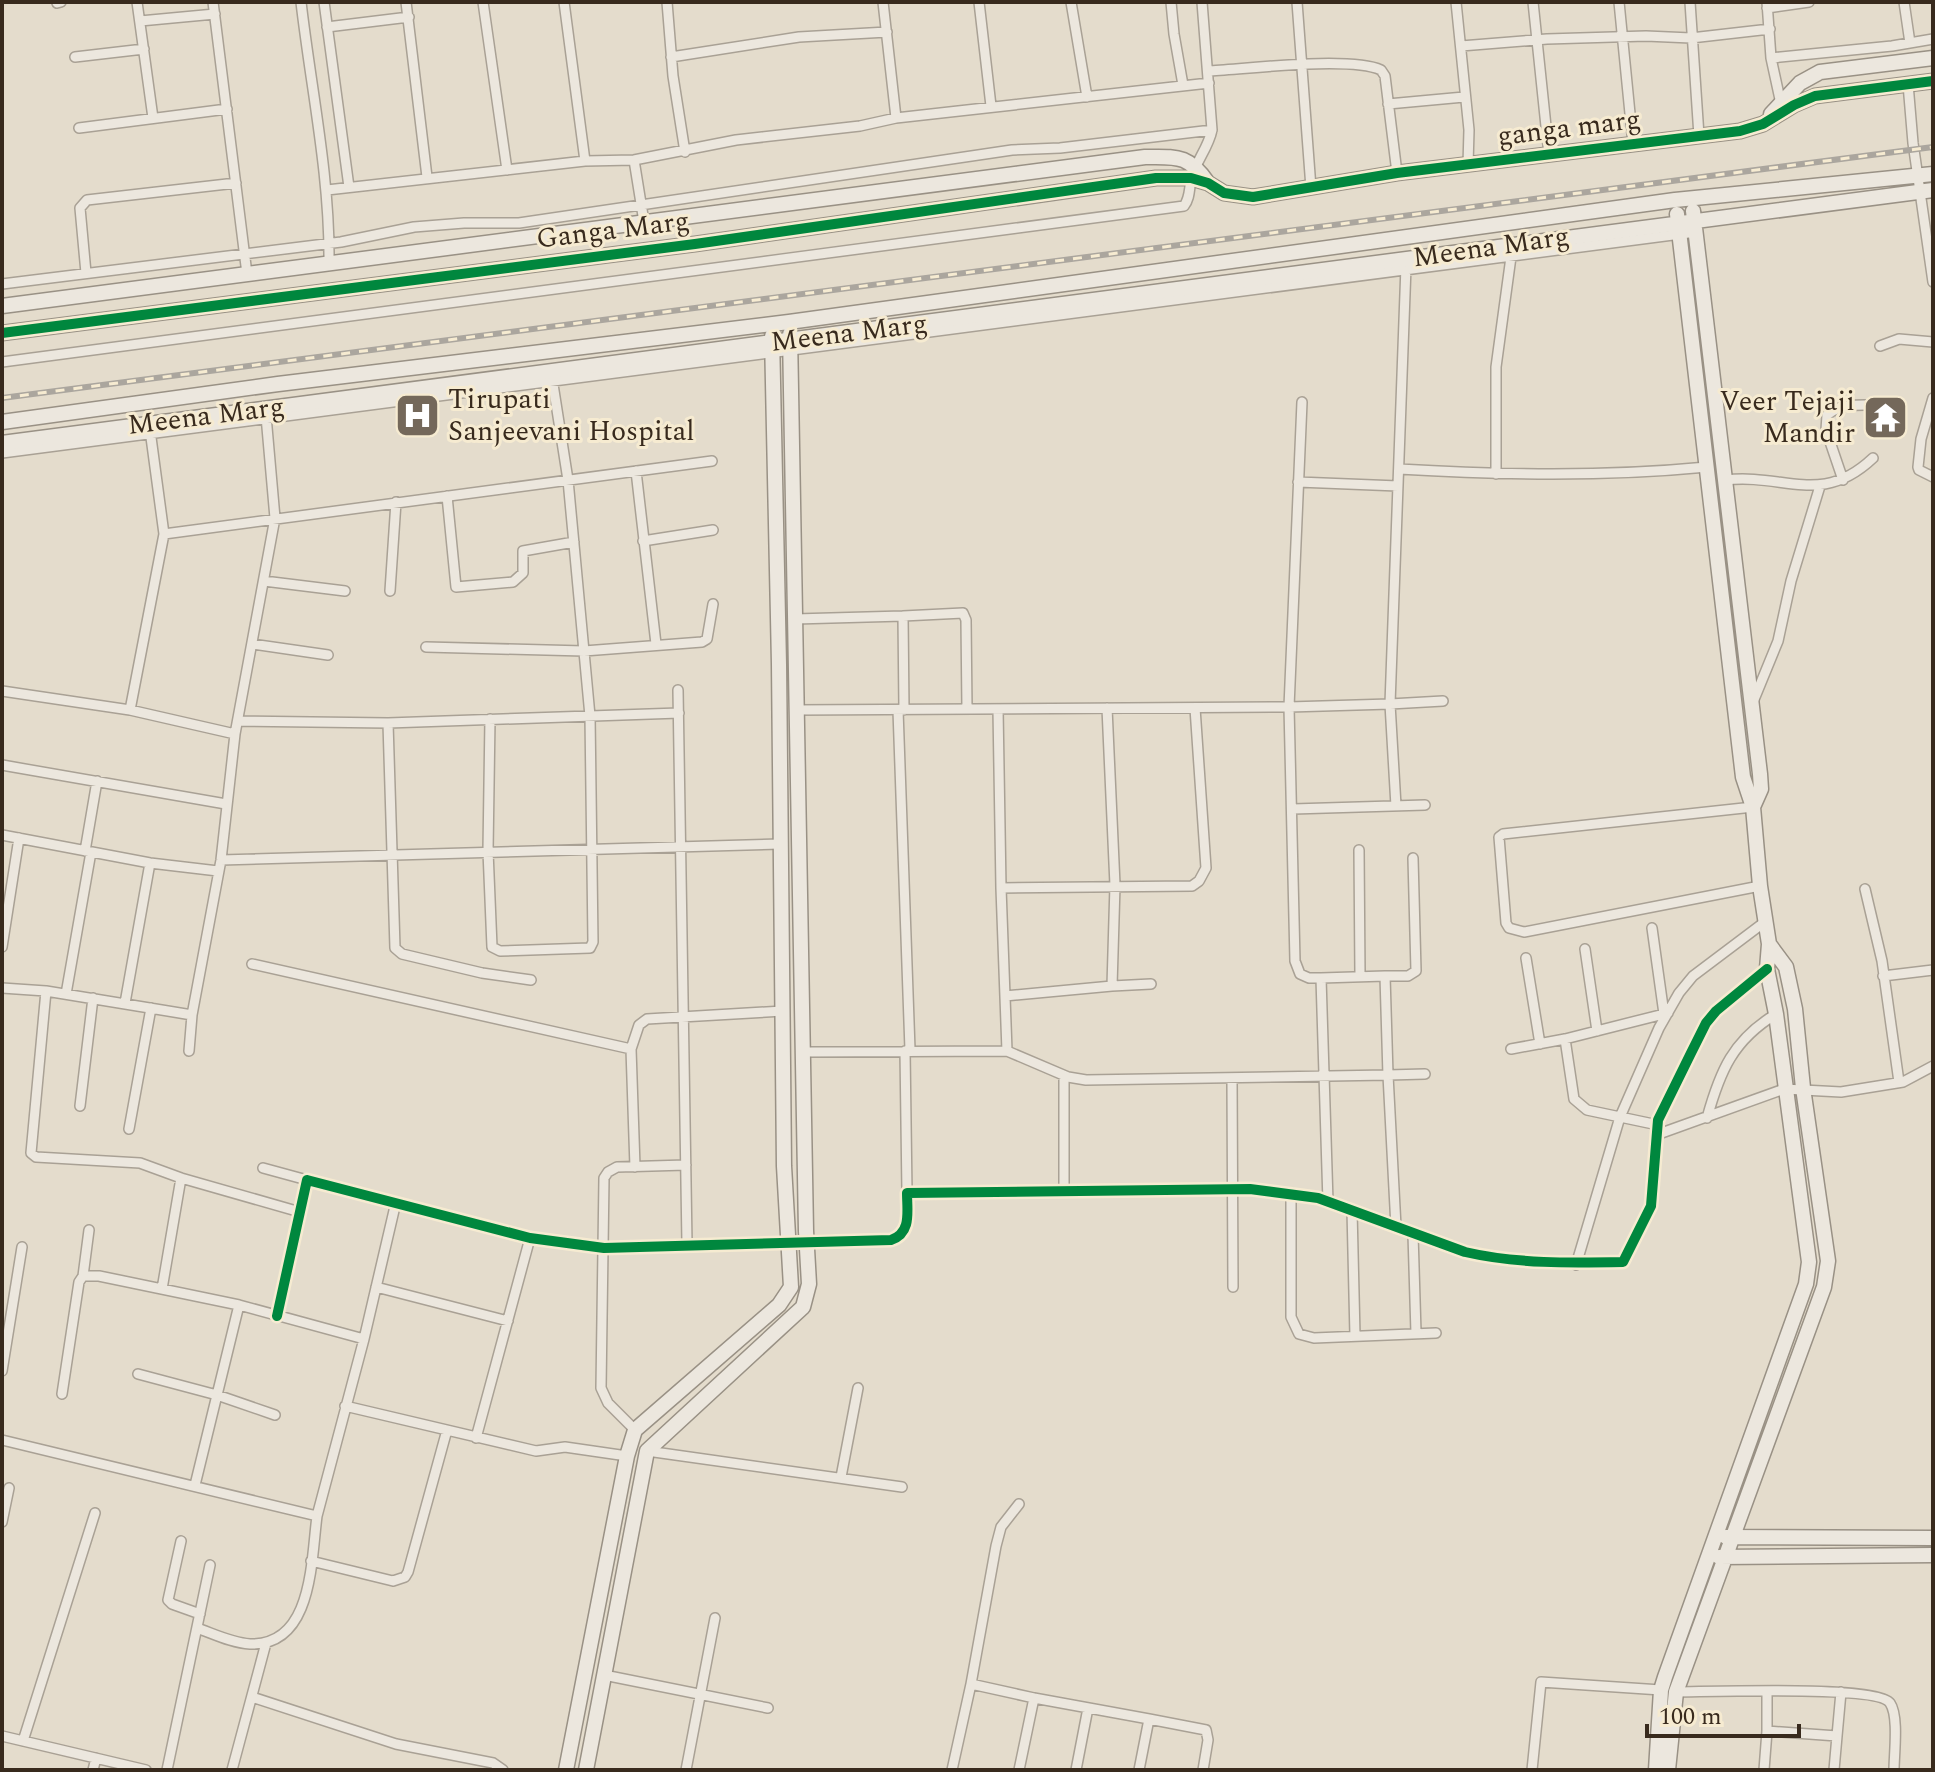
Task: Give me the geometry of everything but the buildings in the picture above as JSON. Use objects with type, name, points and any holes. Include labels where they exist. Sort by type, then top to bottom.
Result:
[{"type":"street","points":[[137,2],[153,118]]},
{"type":"street","points":[[213,2],[247,274]]},
{"type":"street","points":[[301,2],[327,190],[329,263]]},
{"type":"street","points":[[324,2],[349,187]]},
{"type":"street","points":[[406,2],[427,177]]},
{"type":"street","points":[[483,2],[507,170]]},
{"type":"street","points":[[564,2],[585,161]]},
{"type":"street","points":[[667,2],[671,57],[685,152]]},
{"type":"street","points":[[883,2],[896,118]]},
{"type":"street","points":[[979,2],[991,106]]},
{"type":"street","points":[[1071,2],[1087,97]]},
{"type":"street","points":[[1171,2],[1183,85]]},
{"type":"street","points":[[2,362],[1178,208],[1188,202],[1194,172],[1210,143],[1212,130],[1202,2]]},
{"type":"street","points":[[1297,2],[1311,188]]},
{"type":"street","points":[[1456,2],[1469,130],[1468,165]]},
{"type":"street","points":[[1533,2],[1549,155]]},
{"type":"street","points":[[1619,2],[1633,144]]},
{"type":"street","points":[[1690,2],[1699,136]]},
{"type":"street","points":[[1809,2],[1767,5],[1771,58],[1782,106],[1815,96],[1933,81]]},
{"type":"street","points":[[1904,2],[1910,43]]},
{"type":"street","points":[[140,21],[215,14]]},
{"type":"street","points":[[327,27],[409,17]]},
{"type":"street","points":[[1461,46],[1621,37],[1691,38],[1770,29]]},
{"type":"street","points":[[671,57],[799,37],[887,32]]},
{"type":"street","points":[[1771,58],[1933,39]]},
{"type":"street","points":[[75,57],[144,49]]},
{"type":"street","name":"ganga marg","points":[[1194,172],[1224,193],[1253,197],[1397,173],[1740,131],[1763,124],[1800,83],[1820,72],[1933,58]]},
{"type":"street","points":[[1208,71],[1300,65],[1376,67],[1385,76],[1397,173]]},
{"type":"street","points":[[327,190],[585,161],[634,160],[736,140],[860,126],[896,118],[1209,83]]},
{"type":"street","points":[[1908,84],[1926,183],[1933,282]]},
{"type":"street","points":[[1388,104],[1464,97]]},
{"type":"street","points":[[79,128],[227,109]]},
{"type":"street","points":[[2,284],[245,255],[414,227],[519,223],[1012,150],[1060,148],[1212,130]]},
{"type":"street","name":"Ganga Marg","points":[[2,306],[1145,157],[1176,157],[1194,172]]},
{"type":"street","points":[[634,160],[644,222]]},
{"type":"street","name":"Ganga Marg","points":[[2,333],[695,244],[1194,172]]},
{"type":"street","points":[[86,273],[80,208],[87,200],[236,183]]},
{"type":"street","name":"Meena Marg","points":[[2,422],[263,386],[789,322],[1675,200],[1926,183]]},
{"type":"street","name":"Meena Marg","points":[[2,443],[266,414],[1695,226],[1926,183]]},
{"type":"street","points":[[1692,199],[1761,789],[1753,807]]},
{"type":"street","points":[[1656,1770],[1669,1691],[1707,1557],[1806,1284],[1808,1253],[1776,1014],[1767,969],[1769,944],[1753,807],[1743,777],[1675,200]]},
{"type":"street","points":[[1406,265],[1511,257],[1679,228]]},
{"type":"street","points":[[1396,806],[1390,704],[1406,265],[1403,237]]},
{"type":"street","points":[[1496,474],[1496,367],[1511,257]]},
{"type":"street","points":[[586,1770],[647,1451],[803,1307],[809,1284],[789,322]]},
{"type":"street","points":[[566,1770],[627,1456],[635,1430],[779,1305],[791,1287],[784,1166],[771,324]]},
{"type":"street","points":[[1880,346],[1899,339],[1933,342]]},
{"type":"street","points":[[490,719],[488,851],[492,947],[500,951],[585,950],[593,942],[590,716],[568,480],[548,352]]},
{"type":"street","points":[[189,1051],[192,1015],[221,860],[235,734],[275,518],[263,386]]},
{"type":"street","points":[[1933,398],[1921,439],[1918,467],[1933,477]]},
{"type":"street","points":[[130,710],[164,534],[145,402]]},
{"type":"street","points":[[1302,402],[1289,707],[1295,966],[1304,976],[1408,976],[1416,971],[1413,858]]},
{"type":"street","points":[[1843,480],[1826,430],[1827,415],[1842,406],[1875,407],[1898,403]]},
{"type":"street","points":[[2,453],[150,428]]},
{"type":"street","points":[[1725,480],[1755,477],[1801,486],[1820,486],[1843,480],[1873,458]]},
{"type":"street","points":[[164,534],[712,461]]},
{"type":"street","points":[[1399,469],[1496,474],[1635,474],[1707,467]]},
{"type":"street","points":[[636,471],[656,644]]},
{"type":"street","points":[[1298,482],[1398,486]]},
{"type":"street","points":[[1752,705],[1778,641],[1791,581],[1820,486]]},
{"type":"street","points":[[447,496],[456,587],[513,582],[523,573],[523,551],[574,542]]},
{"type":"street","points":[[390,591],[396,502]]},
{"type":"street","points":[[643,541],[713,530]]},
{"type":"street","points":[[264,581],[345,591]]},
{"type":"street","points":[[426,647],[584,651],[702,642],[707,639],[713,604]]},
{"type":"street","points":[[795,619],[963,613],[966,620],[967,709]]},
{"type":"street","points":[[263,1168],[530,1238],[604,1248],[898,1238],[906,1228],[907,1193],[908,1050],[901,710],[903,616]]},
{"type":"street","points":[[252,644],[328,655]]},
{"type":"street","points":[[678,690],[687,1244]]},
{"type":"street","points":[[2,691],[130,710],[235,734]]},
{"type":"street","points":[[796,710],[1289,707],[1443,701]]},
{"type":"street","points":[[1107,708],[1115,885],[1112,986]]},
{"type":"street","points":[[1001,888],[1192,886],[1204,875],[1195,708]]},
{"type":"street","points":[[998,709],[1007,1051]]},
{"type":"street","points":[[238,721],[388,723],[679,713]]},
{"type":"street","points":[[388,723],[395,948],[402,954],[482,973],[531,980]]},
{"type":"street","points":[[2,765],[226,804]]},
{"type":"street","points":[[66,994],[97,781]]},
{"type":"street","points":[[1293,809],[1425,805]]},
{"type":"street","points":[[1753,807],[1503,834],[1499,837],[1501,876],[1506,923],[1509,928],[1524,932],[1760,886]]},
{"type":"street","points":[[2,835],[150,863],[218,871]]},
{"type":"street","points":[[2,947],[19,838]]},
{"type":"street","points":[[221,860],[780,844]]},
{"type":"street","points":[[1359,850],[1360,976]]},
{"type":"street","points":[[125,1003],[150,863]]},
{"type":"street","points":[[1865,889],[1883,976],[1899,1082]]},
{"type":"street","points":[[1576,1265],[1620,1117],[1666,1014],[1693,976],[1766,921]]},
{"type":"street","points":[[1652,928],[1666,1014]]},
{"type":"street","points":[[1668,1770],[1669,1691],[1726,1556],[1824,1287],[1828,1261],[1795,1009],[1786,967],[1769,944]]},
{"type":"street","points":[[1585,949],[1597,1031]]},
{"type":"street","points":[[1526,958],[1540,1044]]},
{"type":"street","points":[[252,964],[631,1049]]},
{"type":"street","points":[[907,1193],[1233,1189],[1291,1193],[1328,1202],[1465,1252],[1488,1257],[1576,1265],[1623,1262],[1651,1206],[1657,1130],[1706,1023],[1767,969]]},
{"type":"street","points":[[1883,976],[1933,970]]},
{"type":"street","points":[[1385,976],[1396,1227]]},
{"type":"street","points":[[1321,978],[1328,1202]]},
{"type":"street","points":[[1005,996],[1151,984]]},
{"type":"street","points":[[2,988],[46,991],[192,1015]]},
{"type":"street","points":[[46,991],[31,1153],[36,1157],[140,1163],[300,1212]]},
{"type":"street","points":[[80,1106],[93,998]]},
{"type":"street","points":[[129,1129],[151,1008]]},
{"type":"street","points":[[635,1167],[631,1049],[639,1025],[644,1021],[684,1015],[783,1011]]},
{"type":"street","points":[[1511,1049],[1666,1014]]},
{"type":"street","points":[[1707,1118],[1715,1088],[1736,1048],[1746,1035],[1776,1014]]},
{"type":"street","points":[[1565,1039],[1574,1099],[1587,1110],[1657,1130],[1707,1118],[1784,1089],[1841,1092],[1899,1082],[1933,1066]]},
{"type":"street","points":[[803,1052],[1007,1051],[1064,1076],[1086,1080],[1425,1074]]},
{"type":"street","points":[[1064,1076],[1064,1191]]},
{"type":"street","points":[[1232,1079],[1233,1287]]},
{"type":"street","points":[[635,1430],[608,1403],[601,1388],[604,1178],[617,1167],[686,1165]]},
{"type":"street","points":[[162,1289],[181,1178]]},
{"type":"street","points":[[277,1316],[307,1180]]},
{"type":"street","points":[[1291,1193],[1291,1317],[1299,1334],[1314,1338],[1436,1333]]},
{"type":"street","points":[[197,1628],[223,1639],[249,1644],[266,1643],[294,1625],[306,1593],[317,1516],[396,1202]]},
{"type":"street","points":[[1352,1210],[1355,1336]]},
{"type":"street","points":[[62,1394],[89,1230]]},
{"type":"street","points":[[1413,1234],[1416,1333]]},
{"type":"street","points":[[476,1438],[530,1238]]},
{"type":"street","points":[[2,1371],[22,1247]]},
{"type":"street","points":[[83,1276],[99,1276],[239,1305],[364,1339]]},
{"type":"street","points":[[376,1287],[508,1321]]},
{"type":"street","points":[[195,1485],[239,1305]]},
{"type":"street","points":[[138,1374],[217,1395],[275,1415]]},
{"type":"street","points":[[841,1477],[858,1388]]},
{"type":"street","points":[[345,1406],[536,1451],[565,1447],[627,1456]]},
{"type":"street","points":[[311,1561],[393,1581],[405,1577],[447,1430]]},
{"type":"street","points":[[2,1440],[317,1516]]},
{"type":"street","points":[[647,1451],[902,1487]]},
{"type":"street","points":[[2,1522],[9,1488]]},
{"type":"street","points":[[952,1770],[996,1546],[1001,1527],[1019,1504]]},
{"type":"street","points":[[23,1741],[95,1513]]},
{"type":"street","points":[[1714,1537],[1933,1538]]},
{"type":"street","points":[[181,1541],[168,1600],[200,1614]]},
{"type":"street","points":[[1707,1557],[1933,1555]]},
{"type":"street","points":[[167,1770],[210,1565]]},
{"type":"street","points":[[686,1770],[715,1618]]},
{"type":"street","points":[[232,1770],[266,1643]]},
{"type":"street","points":[[604,1675],[768,1708]]},
{"type":"street","points":[[1532,1770],[1541,1682],[1669,1691],[1841,1692],[1883,1697],[1891,1703],[1894,1716],[1894,1770]]},
{"type":"street","points":[[971,1684],[1206,1730],[1208,1740],[1203,1770]]},
{"type":"street","points":[[1764,1770],[1767,1691]]},
{"type":"street","points":[[1834,1770],[1841,1692]]},
{"type":"street","points":[[252,1697],[396,1744],[493,1763],[503,1770]]},
{"type":"street","points":[[1019,1770],[1034,1698]]},
{"type":"street","points":[[1076,1770],[1088,1708]]},
{"type":"street","points":[[1139,1770],[1149,1719]]},
{"type":"street","points":[[1767,1731],[1837,1736]]},
{"type":"street","points":[[2,1736],[146,1770]]},
{"type":"street","points":[[93,1770],[96,1758]]},
{"type":"railway","points":[[2,398],[1933,147]]},
{"type":"cycle path","points":[[2,333],[695,244],[1156,178],[1191,178],[1208,183],[1224,193],[1253,197],[1397,173],[1740,131],[1763,124],[1815,96],[1933,81]]},
{"type":"cycle path","points":[[277,1316],[307,1180],[530,1238],[604,1248],[891,1240],[898,1237],[905,1227],[907,1193],[1250,1189],[1318,1198],[1465,1252],[1485,1256],[1544,1262],[1623,1262],[1651,1206],[1658,1120],[1706,1023],[1767,969]]},
{"type":"place","name":"Tirupati Sanjeevani Hospital","points":[[417,415]]},
{"type":"place","name":"Veer Tejaji Mandir","points":[[1886,417]]}]
